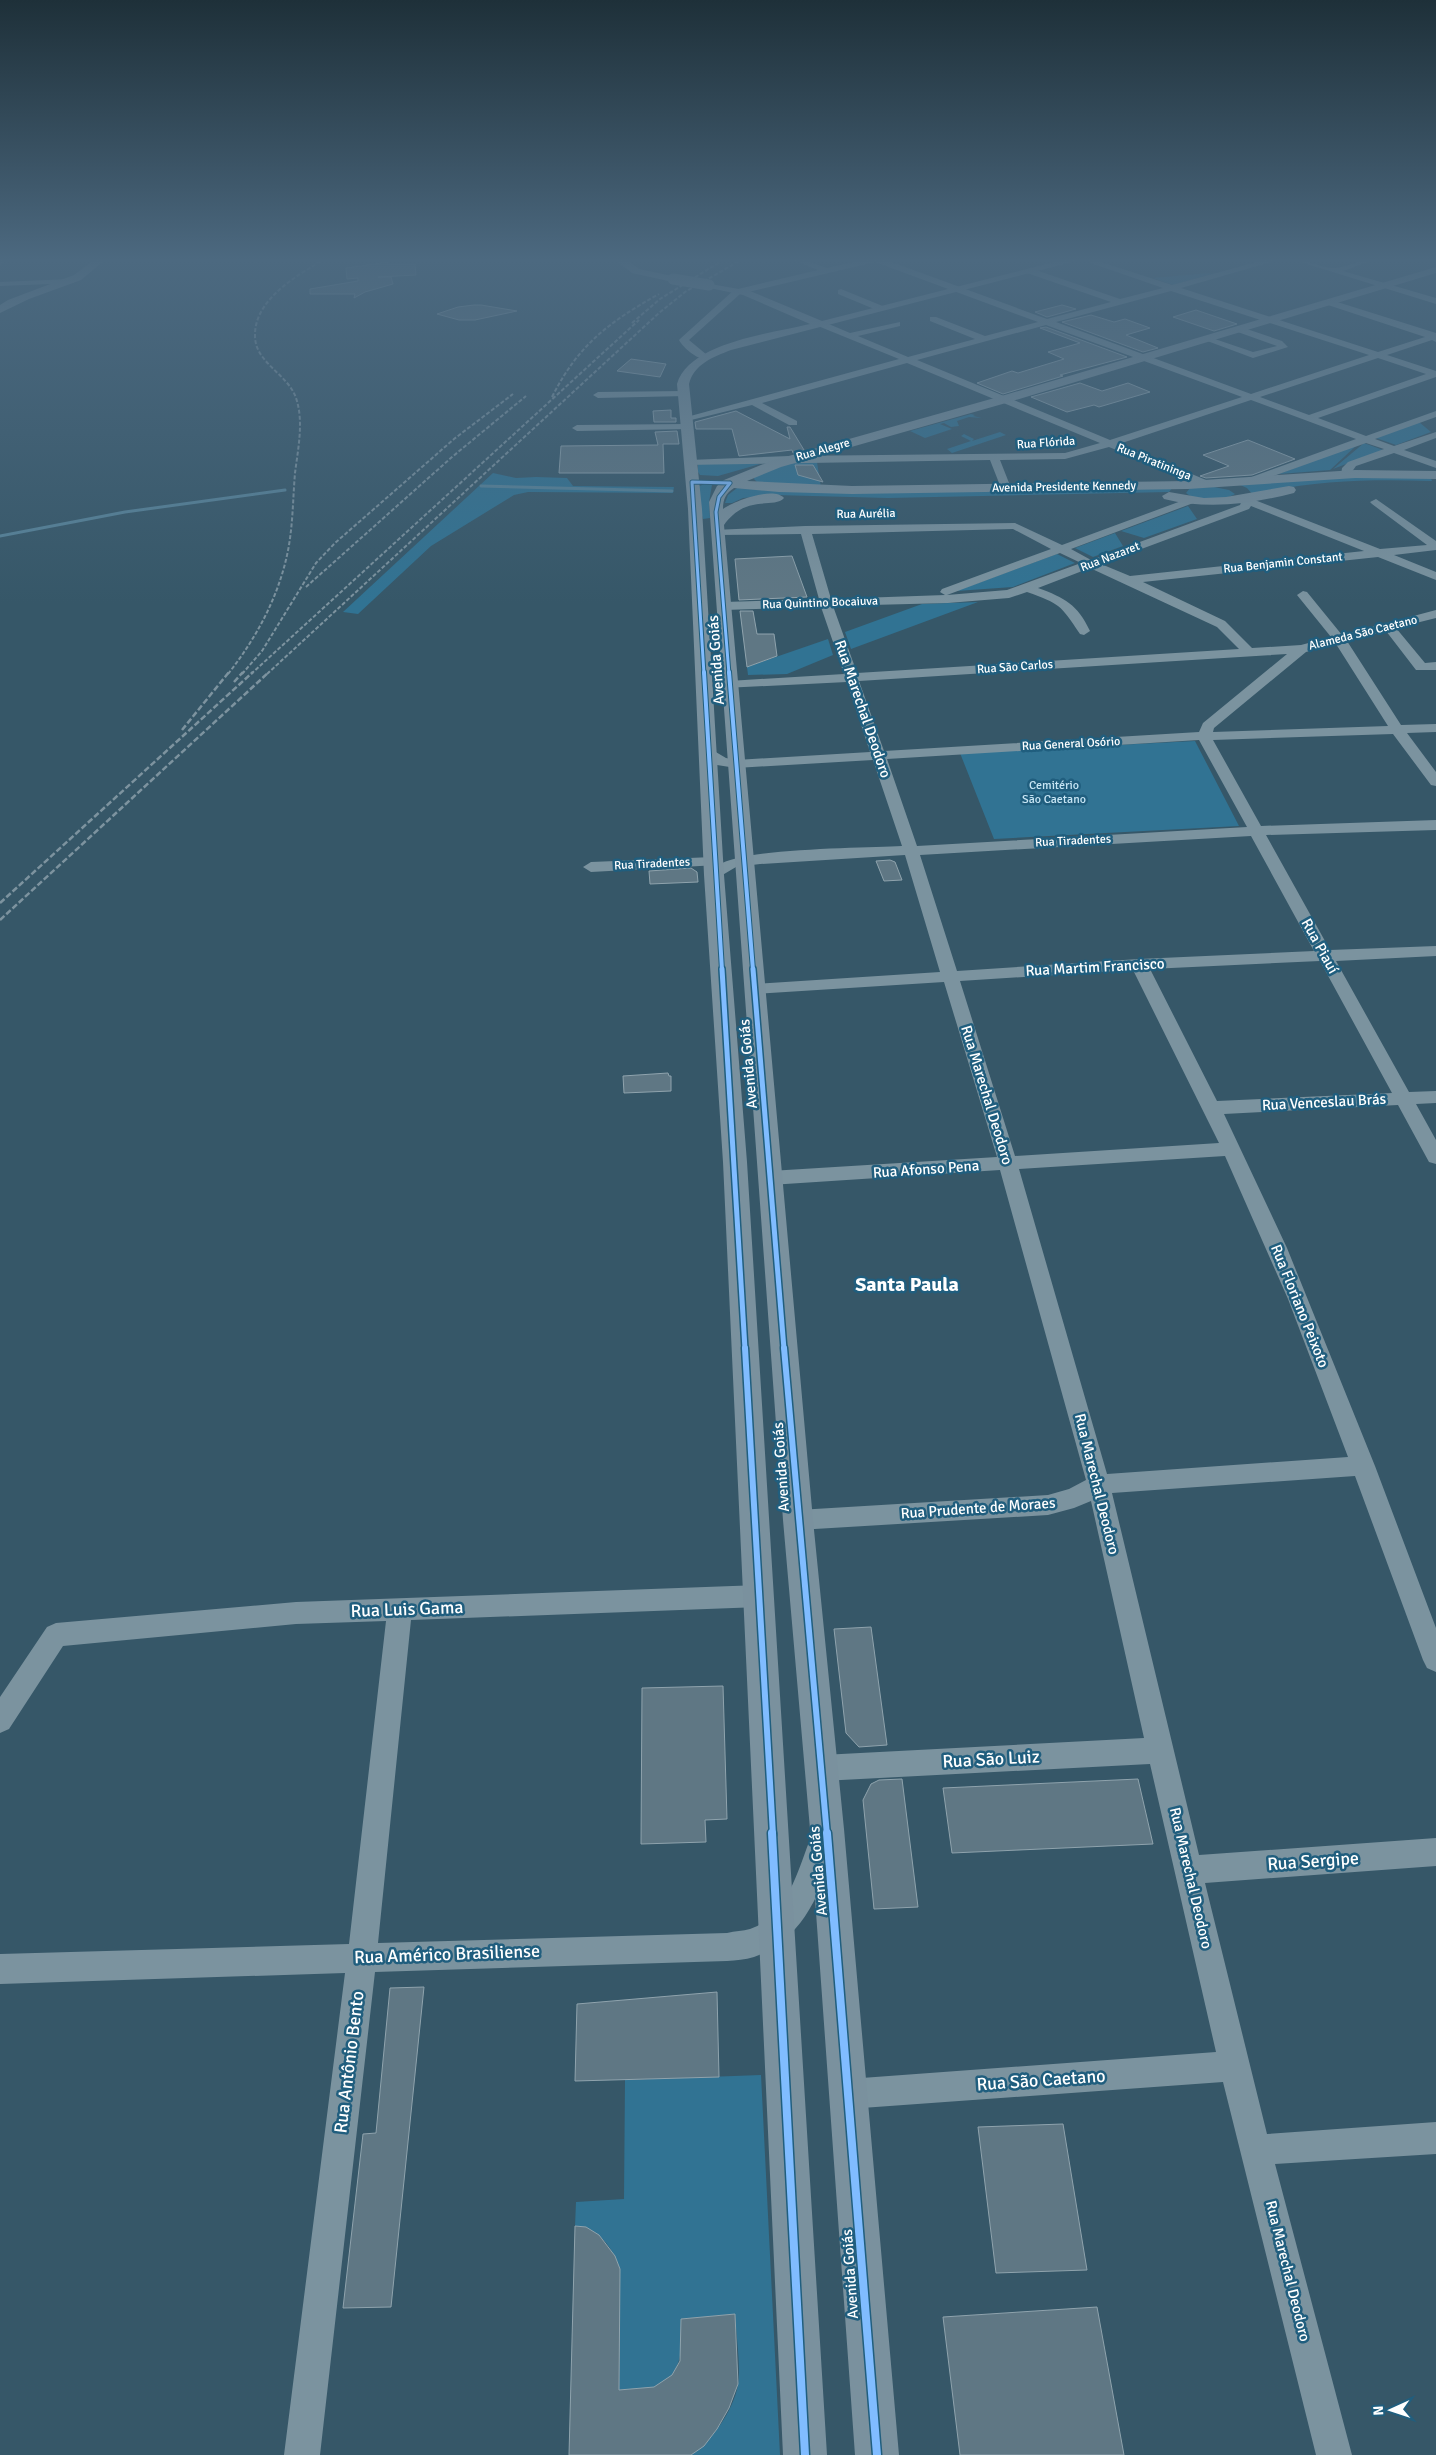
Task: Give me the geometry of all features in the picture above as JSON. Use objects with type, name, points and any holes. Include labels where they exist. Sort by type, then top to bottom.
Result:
[{"type":"main road","name":"Avenida Goiás","points":[[685,375],[684,394],[694,508],[714,868],[734,1156],[760,1596],[805,2455]]},
{"type":"main road","name":"Rua Alegre","points":[[730,483],[790,459],[1086,375]]},
{"type":"main road","name":"Avenida Presidente Kennedy","points":[[718,528],[724,515],[737,504],[764,498],[834,500],[1188,494],[1207,484],[1346,474],[1436,475]]},
{"type":"main road","name":"Avenida Presidente Kennedy","points":[[692,482],[833,490],[1006,488],[1188,494],[1247,500],[1293,490],[1331,485],[1436,484]]},
{"type":"main road","name":"Avenida Goiás","points":[[730,483],[720,491],[717,497],[729,685],[745,860],[798,1520],[822,1768],[877,2455]]},
{"type":"main road","points":[[1224,483],[1240,491],[1247,500]]},
{"type":"main road","points":[[694,508],[702,530],[718,528]]},
{"type":"street","points":[[577,428],[687,424],[753,402],[853,375]]},
{"type":"street","name":"Rua Piratininga","points":[[941,375],[1207,484]]},
{"type":"street","points":[[1191,375],[1436,465]]},
{"type":"street","name":"Rua Flórida","points":[[689,463],[790,459],[1065,456],[1319,375]]},
{"type":"street","points":[[1310,418],[1434,375]]},
{"type":"street","points":[[598,395],[684,394]]},
{"type":"street","points":[[753,402],[793,423]]},
{"type":"street","points":[[1250,481],[1436,414]]},
{"type":"street","points":[[1346,474],[1347,468],[1352,464],[1436,435]]},
{"type":"street","points":[[994,458],[1006,488]]},
{"type":"street","name":"Rua Nazaret","points":[[950,591],[1062,550],[1188,494]]},
{"type":"street","points":[[1247,500],[1436,576]]},
{"type":"street","name":"Rua Nazaret","points":[[966,598],[1009,594],[1028,588],[1245,507],[1247,500]]},
{"type":"street","points":[[1376,502],[1436,546]]},
{"type":"street","name":"Rua Aurélia","points":[[718,528],[804,529],[1015,526],[1062,550]]},
{"type":"street","name":"Rua Marechal Deodoro","points":[[804,529],[826,603],[911,849],[1008,1163],[1100,1484],[1234,2066],[1334,2455]]},
{"type":"street","name":"Rua Benjamin Constant","points":[[1129,580],[1436,546]]},
{"type":"street","points":[[1062,550],[1221,624],[1233,634],[1248,652]]},
{"type":"street","points":[[1028,588],[1070,607],[1076,614],[1084,632]]},
{"type":"street","points":[[950,591],[966,598]]},
{"type":"street","name":"Rua Quintino Bocaiuva","points":[[915,600],[950,591]]},
{"type":"street","points":[[1303,595],[1339,639],[1397,729],[1436,782]]},
{"type":"street","name":"Rua Quintino Bocaiuva","points":[[724,606],[966,598]]},
{"type":"street","name":"Alameda São Caetano","points":[[1204,736],[1208,726],[1301,649],[1436,614]]},
{"type":"street","points":[[1389,627],[1421,667],[1436,666]]},
{"type":"street","name":"Rua São Carlos","points":[[729,685],[1301,649]]},
{"type":"street","name":"Rua General Osório","points":[[709,752],[722,762],[736,764],[1204,736],[1436,728]]},
{"type":"street","name":"Rua Piauí","points":[[1204,736],[1436,1157]]},
{"type":"street","name":"Rua Tiradentes","points":[[591,867],[714,868],[745,860],[911,849],[1257,831],[1436,825]]},
{"type":"street","name":"Rua Martim Francisco","points":[[755,989],[1139,964],[1436,950]]},
{"type":"street","name":"Rua Floriano Peixoto","points":[[1139,964],[1232,1149],[1278,1249],[1430,1631],[1436,1660]]},
{"type":"street","name":"Rua Venceslau Brás","points":[[1212,1108],[1436,1097]]},
{"type":"street","name":"Rua Afonso Pena","points":[[770,1178],[1232,1149]]},
{"type":"street","name":"Rua Prudente de Moraes","points":[[798,1520],[1048,1505],[1074,1498],[1100,1484],[1364,1466]]},
{"type":"street","name":"Rua Luis Gama","points":[[0,1720],[56,1635],[296,1613],[760,1596]]},
{"type":"street","name":"Rua Antônio Bento","points":[[302,2455],[362,1956],[400,1610]]},
{"type":"street","name":"Rua São Luiz","points":[[822,1768],[1160,1750]]},
{"type":"street","name":"Rua Américo Brasiliense","points":[[0,1969],[362,1956],[727,1946],[754,1942],[776,1929],[800,1902],[812,1875],[827,1829]]},
{"type":"street","name":"Rua Sergipe","points":[[1189,1870],[1436,1852]]},
{"type":"street","name":"Rua São Caetano","points":[[848,2094],[1234,2066]]},
{"type":"street","points":[[1257,2150],[1436,2138]]},
{"type":"green space","points":[[971,414],[982,418],[969,417],[957,421],[959,426],[951,427],[944,423],[940,424],[952,429],[925,438],[910,431]]},
{"type":"green space","points":[[1419,422],[1431,432],[1396,445],[1376,438]]},
{"type":"green space","points":[[1000,432],[1006,435],[952,453],[947,449],[971,441],[961,436],[964,434],[974,439],[972,441]]},
{"type":"green space","points":[[1364,443],[1383,450],[1333,469]]},
{"type":"green space","points":[[1358,444],[1330,470],[1279,474]]},
{"type":"green space","points":[[817,462],[821,488],[757,482],[754,479],[755,475],[787,463]]},
{"type":"green space","points":[[698,464],[760,464],[718,476],[700,475],[698,472]]},
{"type":"green space","points":[[493,473],[516,478],[567,478],[573,486],[674,487],[673,493],[528,492],[514,495],[431,546],[358,614],[343,612]]},
{"type":"green space","points":[[1430,476],[1432,481],[1387,480],[1319,483],[1253,495],[1247,488],[1238,484],[1291,479]]},
{"type":"green space","points":[[705,484],[712,485],[709,502],[710,518],[703,519],[700,508],[699,486]]},
{"type":"green space","points":[[1173,487],[1169,492],[888,498],[775,495],[743,498],[732,503],[725,503],[728,495],[737,488]]},
{"type":"green space","points":[[1214,487],[1229,490],[1235,494],[1210,500],[1196,498],[1186,493],[1190,488]]},
{"type":"green space","points":[[1188,506],[1197,519],[1144,538],[1121,531]]},
{"type":"green space","points":[[1115,533],[1123,546],[1093,557],[1075,548]]},
{"type":"green space","points":[[1057,554],[1075,563],[1013,587],[956,591]]},
{"type":"green space","points":[[978,602],[851,649],[845,632],[922,604]]},
{"type":"green space","points":[[828,639],[833,655],[787,674],[748,675],[747,667]]},
{"type":"green space","name":"Cemitério São Caetano","points":[[1195,741],[1239,826],[994,839],[960,753]]},
{"type":"green space","points":[[761,2075],[780,2455],[691,2455],[714,2434],[732,2405],[738,2385],[739,2369],[735,2314],[682,2319],[681,2349],[672,2375],[665,2382],[655,2387],[619,2390],[620,2269],[613,2253],[604,2240],[591,2231],[575,2226],[576,2202],[624,2199],[625,2080]]},
{"type":"building","points":[[643,375],[661,375],[660,377]]},
{"type":"building","points":[[1002,375],[1063,376],[1003,394],[977,383]]},
{"type":"building","points":[[1080,383],[1102,391],[1128,383],[1150,392],[1099,407],[1094,405],[1067,412],[1031,397]]},
{"type":"building","points":[[671,410],[671,418],[676,418],[676,422],[654,422],[653,411]]},
{"type":"building","points":[[736,411],[790,439],[787,427],[790,427],[804,450],[793,453],[792,450],[739,456],[732,429],[696,429],[695,422]]},
{"type":"building","points":[[677,431],[679,444],[663,444],[664,473],[559,473],[561,446],[658,445],[655,432]]},
{"type":"building","points":[[1248,440],[1295,459],[1252,475],[1206,478],[1200,476],[1229,466],[1203,455]]},
{"type":"building","points":[[795,465],[813,465],[823,482],[798,475]]},
{"type":"building","points":[[792,556],[807,597],[739,600],[735,559]]},
{"type":"building","points":[[740,611],[753,611],[757,634],[774,634],[777,656],[747,667]]},
{"type":"building","points":[[890,860],[895,862],[902,880],[884,881],[876,861]]},
{"type":"building","points":[[691,868],[697,872],[698,882],[650,884],[649,871]]},
{"type":"building","points":[[668,1073],[671,1076],[671,1091],[624,1093],[623,1076]]},
{"type":"building","points":[[871,1627],[887,1745],[859,1747],[846,1733],[834,1629]]},
{"type":"building","points":[[723,1686],[727,1819],[705,1820],[706,1842],[641,1844],[642,1688]]},
{"type":"building","points":[[902,1779],[918,1907],[874,1909],[863,1800],[871,1784],[879,1780]]},
{"type":"building","points":[[1138,1779],[1153,1844],[952,1853],[943,1788]]},
{"type":"building","points":[[424,1987],[391,2307],[343,2308],[363,2134],[376,2133],[390,1988]]},
{"type":"building","points":[[717,1992],[719,2077],[575,2081],[577,2004]]},
{"type":"building","points":[[1063,2124],[1087,2270],[996,2273],[978,2127]]},
{"type":"building","points":[[575,2226],[586,2227],[599,2235],[615,2256],[620,2269],[619,2390],[654,2387],[672,2375],[680,2361],[681,2319],[735,2314],[738,2384],[729,2408],[717,2429],[704,2446],[691,2455],[569,2455]]},
{"type":"building","points":[[1097,2307],[1124,2455],[960,2455],[943,2317]]},
{"type":"waterway","points":[[481,486],[672,491]]},
{"type":"waterway","points":[[0,536],[125,512],[285,490]]},
{"type":"railway","points":[[228,674],[249,644],[267,613],[280,580],[290,536],[300,435],[300,416],[292,390],[279,375]]},
{"type":"railway","points":[[552,397],[565,375]]},
{"type":"railway","points":[[251,674],[579,375]]},
{"type":"railway","points":[[267,674],[592,375]]},
{"type":"railway","points":[[242,674],[262,651],[316,563],[335,543],[454,439],[513,394]]},
{"type":"railway","points":[[306,587],[452,457],[526,396]]},
{"type":"railway","points":[[182,730],[229,672]]},
{"type":"railway","points":[[234,682],[243,672]]},
{"type":"railway","points":[[0,903],[253,672]]},
{"type":"railway","points":[[0,920],[269,672]]},
{"type":"cycle path","points":[[730,483],[692,482],[760,1596],[805,2455]]},
{"type":"cycle path","points":[[730,483],[721,492],[717,501],[717,525],[798,1520],[827,1829],[877,2455]]},
{"type":"district","name":"Santa Paula","points":[[907,1284]]}]
